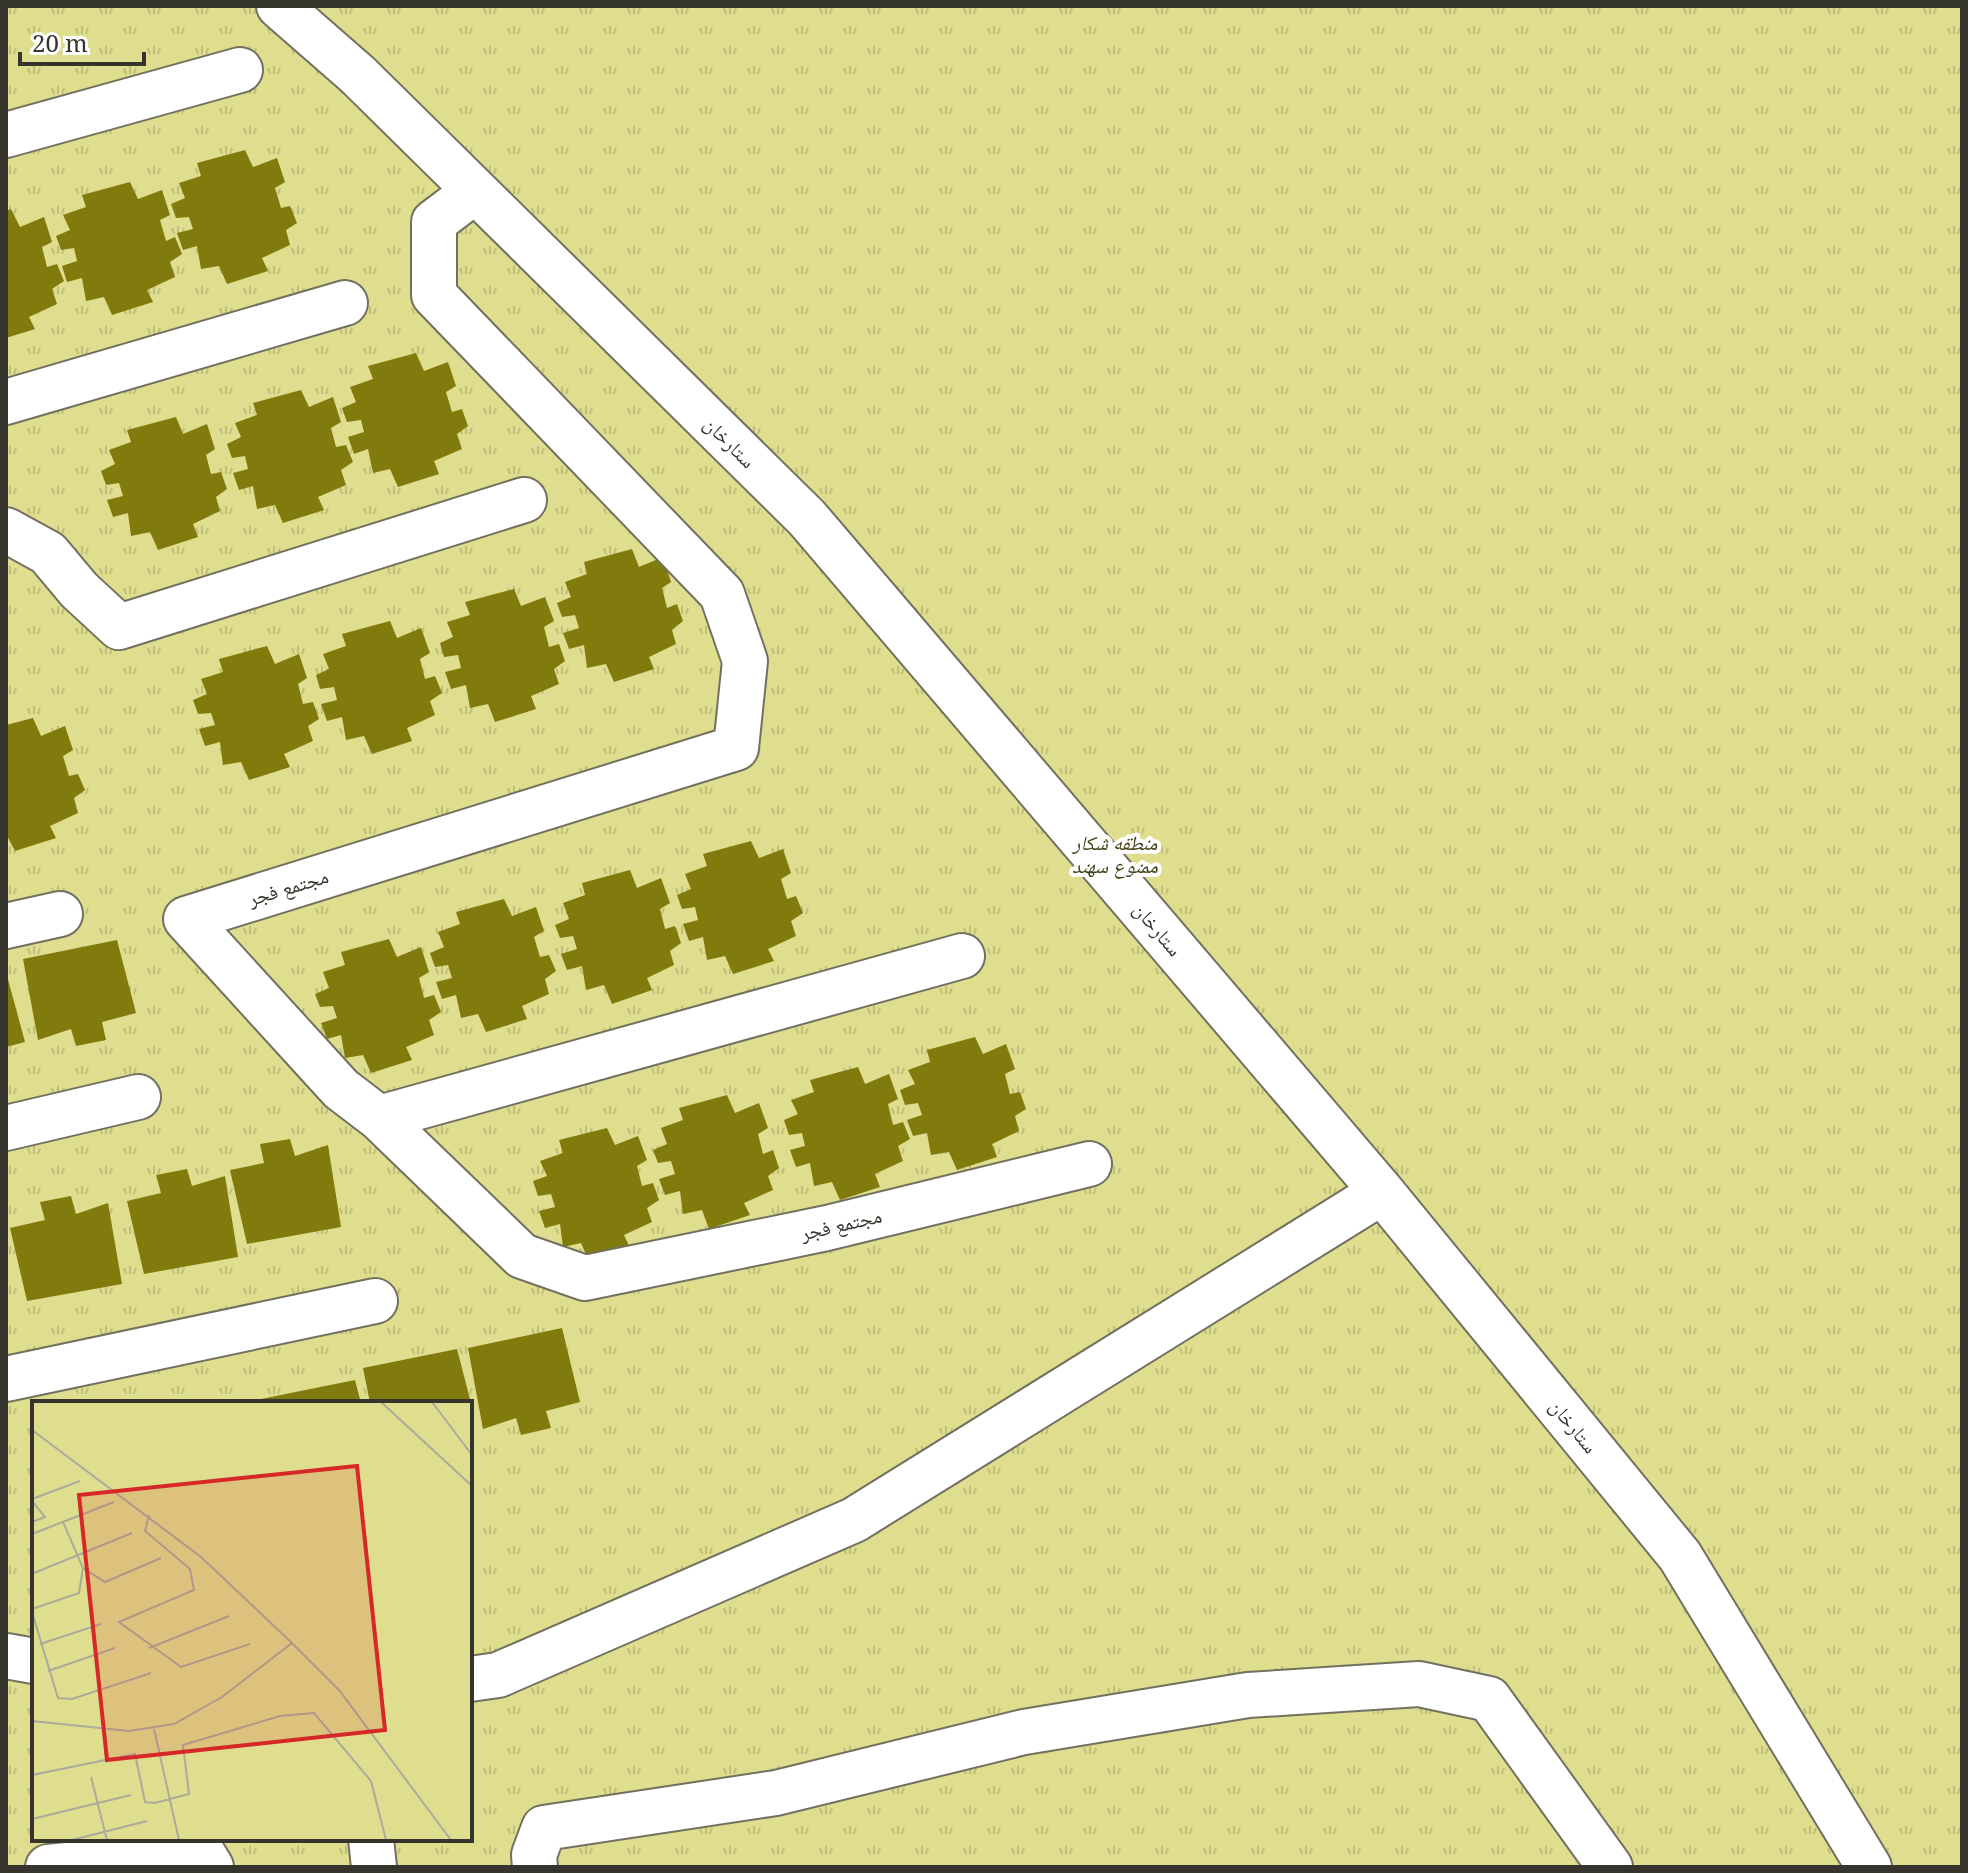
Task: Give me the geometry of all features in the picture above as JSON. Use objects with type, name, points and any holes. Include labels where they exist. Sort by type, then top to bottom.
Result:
[{"type":"street","name":"ستارخان","points":[[279,6],[358,75],[807,518],[1382,1192],[1680,1556],[1869,1867]]},
{"type":"street","points":[[6,135],[240,70]]},
{"type":"street","name":"مجتمع فجر","points":[[475,191],[434,222],[434,295],[722,594],[745,661],[736,748],[186,919],[341,1089],[379,1118],[522,1256],[585,1278],[827,1228],[1089,1164]]},
{"type":"street","points":[[6,402],[345,303]]},
{"type":"street","points":[[6,530],[48,553],[79,590],[119,627],[524,500]]},
{"type":"street","points":[[6,926],[60,914]]},
{"type":"street","points":[[379,1118],[962,956]]},
{"type":"street","points":[[6,1128],[138,1097]]},
{"type":"street","points":[[472,1679],[498,1675],[854,1520],[1382,1192]]},
{"type":"street","points":[[6,1379],[375,1301]]},
{"type":"street","points":[[6,1656],[32,1661]]},
{"type":"street","points":[[535,1867],[534,1855],[544,1828],[776,1793],[1024,1732],[1248,1695],[1419,1684],[1489,1699],[1610,1867]]},
{"type":"street","points":[[371,1841],[374,1867]]},
{"type":"street","points":[[48,1867],[203,1854],[211,1867]]},
{"type":"green space","name":"منطقه شکار ممنوع سهند","points":[[6,6],[1962,6],[1962,1867],[6,1867]]},
{"type":"building","points":[[245,150],[253,167],[277,158],[285,182],[275,188],[281,208],[290,206],[297,223],[286,230],[290,245],[262,258],[268,271],[227,284],[219,266],[201,269],[197,246],[183,250],[177,233],[193,229],[189,217],[176,218],[171,204],[185,198],[179,183],[201,176],[197,163]]},
{"type":"building","points":[[130,182],[138,199],[162,190],[170,215],[160,220],[166,241],[175,237],[182,254],[170,262],[175,277],[147,290],[153,302],[112,315],[104,297],[86,301],[82,278],[67,282],[62,266],[77,261],[74,248],[61,250],[56,236],[70,230],[63,215],[86,207],[82,195]]},
{"type":"building","points":[[11,209],[20,227],[44,217],[52,242],[42,247],[47,267],[57,264],[64,281],[52,289],[57,304],[29,317],[35,329],[6,338],[6,211]]},
{"type":"building","points":[[416,353],[424,371],[448,362],[456,386],[446,392],[452,412],[462,409],[468,426],[457,434],[462,449],[434,461],[439,474],[398,487],[390,469],[373,473],[368,449],[354,454],[348,437],[364,432],[361,420],[347,422],[342,408],[356,402],[350,387],[373,379],[368,366]]},
{"type":"building","points":[[301,390],[309,407],[333,397],[341,422],[331,428],[336,447],[346,445],[353,462],[341,470],[346,485],[318,497],[324,510],[283,523],[275,505],[257,509],[253,486],[239,490],[233,473],[248,469],[245,456],[232,458],[227,444],[241,437],[235,423],[257,415],[253,403]]},
{"type":"building","points":[[176,417],[183,434],[207,424],[215,449],[206,455],[211,474],[221,472],[227,489],[216,497],[220,511],[193,524],[198,537],[158,550],[150,532],[131,536],[128,513],[113,517],[107,500],[123,496],[119,483],[106,485],[101,471],[115,464],[109,450],[131,442],[127,430]]},
{"type":"building","points":[[632,549],[639,567],[663,557],[671,582],[662,588],[667,608],[677,604],[683,621],[672,630],[676,644],[649,657],[654,669],[614,682],[606,664],[587,668],[584,645],[569,649],[563,633],[579,628],[575,615],[562,617],[557,603],[571,597],[565,582],[587,574],[584,562]]},
{"type":"building","points":[[514,589],[521,606],[545,597],[554,621],[544,627],[549,647],[559,644],[565,661],[554,669],[559,684],[531,696],[536,709],[495,722],[488,704],[470,708],[466,685],[451,689],[445,672],[461,668],[458,655],[444,657],[440,643],[453,637],[447,622],[470,615],[465,602]]},
{"type":"building","points":[[390,621],[397,638],[421,628],[430,653],[420,659],[425,679],[435,676],[442,693],[430,701],[435,715],[407,728],[412,741],[372,754],[364,736],[346,740],[342,717],[327,721],[321,704],[337,700],[334,687],[320,689],[316,675],[329,669],[323,654],[346,646],[342,634]]},
{"type":"building","points":[[267,646],[275,664],[299,654],[307,678],[298,684],[303,704],[313,702],[319,719],[308,726],[313,741],[284,754],[290,767],[249,780],[241,762],[223,765],[220,742],[205,746],[199,729],[215,725],[211,713],[198,714],[193,700],[207,694],[201,679],[223,672],[219,659]]},
{"type":"building","points":[[33,718],[41,736],[65,726],[73,750],[63,756],[69,776],[78,774],[85,790],[74,798],[78,813],[50,826],[56,838],[15,851],[6,834],[6,725]]},
{"type":"building","points":[[751,841],[759,858],[783,849],[791,873],[781,879],[787,899],[796,896],[803,913],[791,921],[796,936],[768,949],[774,961],[733,974],[725,956],[707,960],[703,937],[689,941],[683,924],[698,920],[695,907],[682,909],[677,895],[691,889],[685,874],[707,866],[703,854]]},
{"type":"building","points":[[630,870],[637,888],[661,878],[670,903],[660,909],[665,929],[675,926],[681,943],[670,951],[674,965],[647,978],[652,990],[612,1004],[604,985],[586,990],[582,966],[567,970],[561,954],[577,949],[573,936],[560,938],[555,925],[569,919],[563,903],[585,895],[582,883]]},
{"type":"building","points":[[504,899],[512,916],[536,907],[544,931],[534,937],[540,957],[549,955],[556,971],[545,979],[549,994],[522,1006],[527,1019],[486,1032],[478,1014],[461,1018],[456,995],[442,999],[436,982],[452,978],[448,965],[435,967],[430,953],[444,947],[438,932],[460,924],[456,912]]},
{"type":"building","points":[[389,939],[397,957],[421,947],[429,972],[419,978],[424,998],[434,995],[441,1012],[429,1020],[434,1035],[406,1047],[412,1060],[371,1073],[363,1055],[345,1058],[341,1035],[327,1039],[321,1023],[337,1018],[333,1006],[320,1007],[315,994],[329,988],[323,972],[345,965],[341,952]]},
{"type":"building","points":[[117,940],[136,1013],[102,1022],[106,1040],[76,1046],[71,1029],[38,1040],[23,959]]},
{"type":"building","points":[[6,972],[25,1042],[6,1047]]},
{"type":"building","points":[[975,1037],[983,1054],[1006,1044],[1015,1069],[1005,1074],[1010,1094],[1020,1092],[1026,1109],[1015,1116],[1019,1131],[992,1144],[997,1157],[957,1170],[949,1152],[931,1155],[927,1133],[913,1136],[907,1120],[922,1115],[918,1103],[905,1105],[900,1090],[915,1084],[908,1070],[930,1062],[927,1050]]},
{"type":"building","points":[[858,1067],[865,1084],[889,1074],[898,1099],[888,1104],[893,1125],[903,1122],[910,1139],[898,1146],[903,1161],[875,1174],[880,1187],[840,1200],[832,1182],[814,1186],[810,1163],[796,1167],[790,1150],[805,1146],[802,1133],[789,1135],[784,1120],[798,1114],[791,1100],[814,1092],[810,1080]]},
{"type":"building","points":[[727,1095],[735,1113],[759,1103],[768,1128],[758,1134],[763,1154],[773,1150],[779,1168],[768,1176],[773,1190],[744,1203],[750,1215],[709,1229],[702,1210],[683,1214],[680,1191],[665,1195],[659,1179],[675,1174],[671,1161],[658,1163],[653,1150],[667,1144],[661,1128],[683,1120],[679,1108]]},
{"type":"building","points":[[607,1128],[615,1145],[638,1136],[647,1160],[637,1166],[642,1186],[653,1183],[659,1200],[647,1208],[652,1222],[624,1235],[630,1248],[589,1261],[581,1243],[563,1247],[560,1224],[545,1228],[539,1211],[555,1207],[551,1194],[538,1196],[533,1181],[547,1176],[540,1161],[563,1153],[559,1140]]},
{"type":"building","points":[[290,1139],[295,1156],[328,1145],[341,1227],[247,1244],[230,1170],[264,1163],[260,1144]]},
{"type":"building","points":[[187,1169],[192,1186],[225,1176],[238,1257],[144,1274],[127,1201],[161,1193],[156,1175]]},
{"type":"building","points":[[71,1196],[76,1214],[108,1203],[122,1284],[27,1301],[10,1228],[45,1220],[40,1202]]},
{"type":"building","points":[[562,1328],[580,1402],[546,1411],[551,1428],[521,1435],[516,1418],[483,1429],[468,1348]]},
{"type":"building","points":[[457,1349],[470,1401],[370,1401],[363,1368]]},
{"type":"building","points":[[355,1380],[360,1401],[262,1401]]}]
